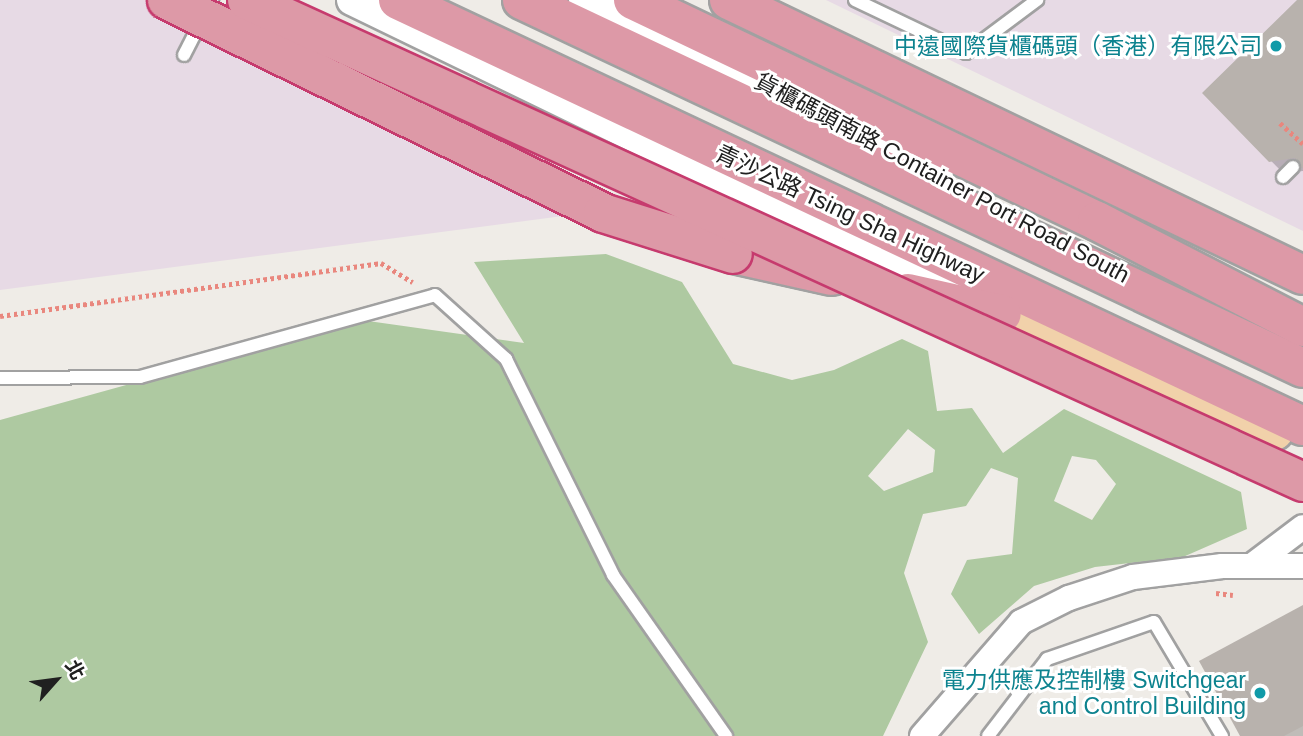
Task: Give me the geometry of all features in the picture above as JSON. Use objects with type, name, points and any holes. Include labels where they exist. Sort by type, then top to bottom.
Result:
[{"type":"highway","points":[[167,0],[603,213],[733,254],[1002,314]]},
{"type":"highway","points":[[247,0],[1303,482]]},
{"type":"highway","name":"青沙公路 Tsing Sha Highway","points":[[398,0],[1303,426]]},
{"type":"highway","points":[[522,0],[1303,368]]},
{"type":"highway","points":[[632,0],[1097,221],[1303,327]]},
{"type":"highway","points":[[729,0],[1303,275]]},
{"type":"main road","points":[[1002,314],[1271,431],[1303,436]]},
{"type":"street","points":[[352,0],[1002,314]]},
{"type":"street","name":"貨櫃碼頭南路 Container Port Road South","points":[[584,0],[737,71],[1223,326],[1267,340],[1303,341]]},
{"type":"street","points":[[1254,564],[1303,527]]},
{"type":"street","points":[[922,736],[1021,622],[1133,577],[1254,564],[1303,566]]},
{"type":"lane","points":[[184,55],[212,0]]},
{"type":"lane","points":[[855,0],[966,53],[1037,0]]},
{"type":"lane","points":[[1283,177],[1293,167]]},
{"type":"lane","points":[[0,378],[140,377],[435,295],[506,359],[613,575],[726,736]]},
{"type":"lane","points":[[988,736],[1047,659],[1154,622],[1222,736]]},
{"type":"path","points":[[1280,123],[1303,144]]},
{"type":"path","points":[[0,316],[382,263],[435,295]]},
{"type":"shaded area","points":[[0,0],[207,0],[639,206],[0,290]]},
{"type":"shaded area","points":[[826,0],[1303,0],[1303,231]]},
{"type":"green space","points":[[606,254],[682,282],[733,364],[792,380],[834,370],[902,339],[928,351],[937,411],[972,408],[1003,453],[1064,409],[1241,492],[1247,529],[1183,557],[1095,567],[1034,586],[979,634],[951,594],[967,560],[1012,554],[1018,478],[991,468],[966,506],[923,514],[904,573],[928,642],[883,736],[0,736],[0,420],[361,320],[524,343],[474,262]],"holes":[[[908,429],[935,450],[933,472],[884,491],[868,476]],[[1072,456],[1096,460],[1116,484],[1092,520],[1054,501]]]},
{"type":"building","name":"中遠國際貨櫃碼頭（香港）有限公司","points":[[1297,0],[1303,0],[1303,169],[1295,158],[1269,162],[1202,93]]},
{"type":"building","name":"電力供應及控制樓 Switchgear and Control Building","points":[[1303,605],[1303,726],[1284,736],[1240,736],[1199,661]]},
{"type":"place","name":"中遠國際貨櫃碼頭（香港）有限公司","points":[[1276,46]]},
{"type":"place","name":"電力供應及控制樓 Switchgear and Control Building","points":[[1260,693]]}]
